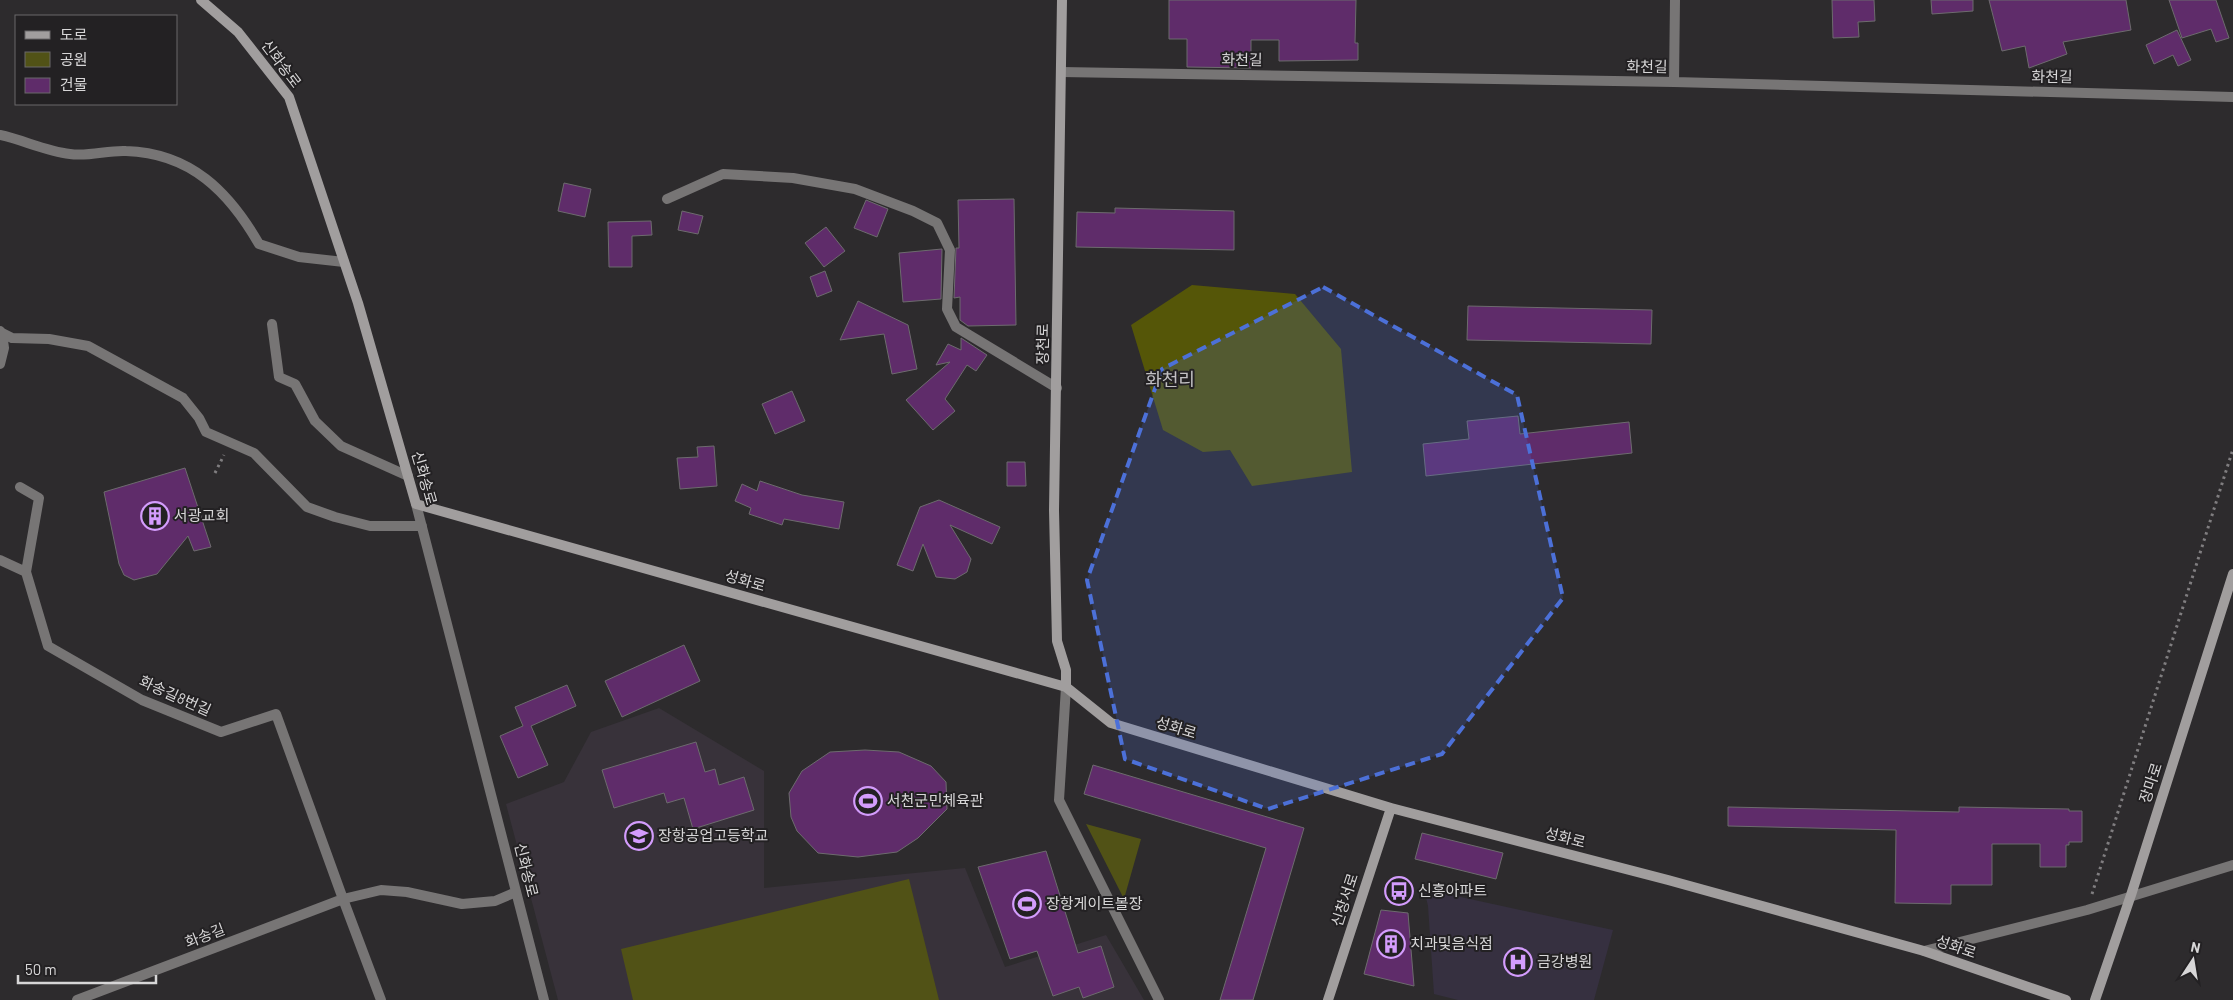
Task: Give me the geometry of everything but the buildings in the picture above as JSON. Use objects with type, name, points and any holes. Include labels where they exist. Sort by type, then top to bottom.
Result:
[{"type":"main road","name":"신화송로","points":[[201,0],[238,32],[289,97],[344,262],[416,504]]},
{"type":"main road","name":"장천로","points":[[1062,0],[1054,510],[1057,641],[1066,670],[1066,688]]},
{"type":"main road","name":"성화로","points":[[416,504],[1066,688],[1111,723],[1391,808],[1668,880],[1924,952],[2066,1000]]},
{"type":"main road","name":"장마로","points":[[2095,1000],[2131,895],[2233,574]]},
{"type":"main road","name":"신창서로","points":[[1328,1000],[1391,808]]},
{"type":"street","points":[[1674,82],[1675,0]]},
{"type":"street","name":"화천길","points":[[1061,72],[1674,82],[2233,97]]},
{"type":"street","points":[[0,135],[70,155],[144,151],[191,168],[220,189],[245,219],[259,244],[298,257],[344,262]]},
{"type":"street","points":[[667,199],[724,174],[783,177],[855,189],[913,211],[937,223],[950,250],[947,309],[956,327],[1057,388]]},
{"type":"street","points":[[272,324],[278,377],[295,384],[315,421],[341,446],[408,476]]},
{"type":"street","points":[[0,364],[4,348],[1,332]]},
{"type":"street","points":[[1,332],[12,338],[49,339],[88,346],[183,398],[199,418],[206,432],[254,453],[307,507],[370,526],[422,526]]},
{"type":"street","name":"화송길8번길","points":[[20,487],[39,498],[26,572],[48,646],[142,700],[222,732],[276,714],[343,899]]},
{"type":"street","name":"신화송로","points":[[416,504],[544,1000]]},
{"type":"street","points":[[0,560],[26,572]]},
{"type":"street","points":[[1066,688],[1059,800],[1159,1000]]},
{"type":"street","points":[[1924,952],[2087,910],[2233,865]]},
{"type":"street","name":"화송길","points":[[77,1000],[343,899],[381,890],[407,892],[462,904],[495,901],[516,892]]},
{"type":"street","points":[[343,899],[381,1000]]},
{"type":"path","points":[[215,473],[230,443]]},
{"type":"path","points":[[2087,910],[2233,449]]},
{"type":"highlighted area","points":[[1323,287],[1517,395],[1563,598],[1442,754],[1268,809],[1125,759],[1087,580],[1162,369]]},
{"type":"shaded area","points":[[1192,285],[1295,294],[1341,349],[1352,472],[1252,486],[1230,450],[1203,452],[1163,430],[1131,325]]},
{"type":"shaded area","name":"장항공업고등학교","points":[[659,708],[764,771],[764,888],[965,868],[1005,967],[1106,935],[1144,1000],[558,1000],[506,804],[564,782],[591,732]]},
{"type":"shaded area","name":"금강병원","points":[[1424,889],[1613,930],[1594,1000],[1458,1000],[1434,994],[1428,906]]},
{"type":"green space","points":[[1086,824],[1141,839],[1124,899]]},
{"type":"green space","points":[[909,879],[939,1000],[633,1000],[621,949]]},
{"type":"place","name":"서광교회","points":[[155,516]]},
{"type":"place","name":"서천군민체육관","points":[[868,801]]},
{"type":"place","name":"장항공업고등학교","points":[[639,836]]},
{"type":"place","name":"신흥아파트","points":[[1399,891]]},
{"type":"place","name":"장항게이트볼장","points":[[1027,904]]},
{"type":"place","name":"치과및음식점","points":[[1391,944]]},
{"type":"place","name":"금강병원","points":[[1518,962]]},
{"type":"district","name":"화천리","points":[[1170,380]]}]
